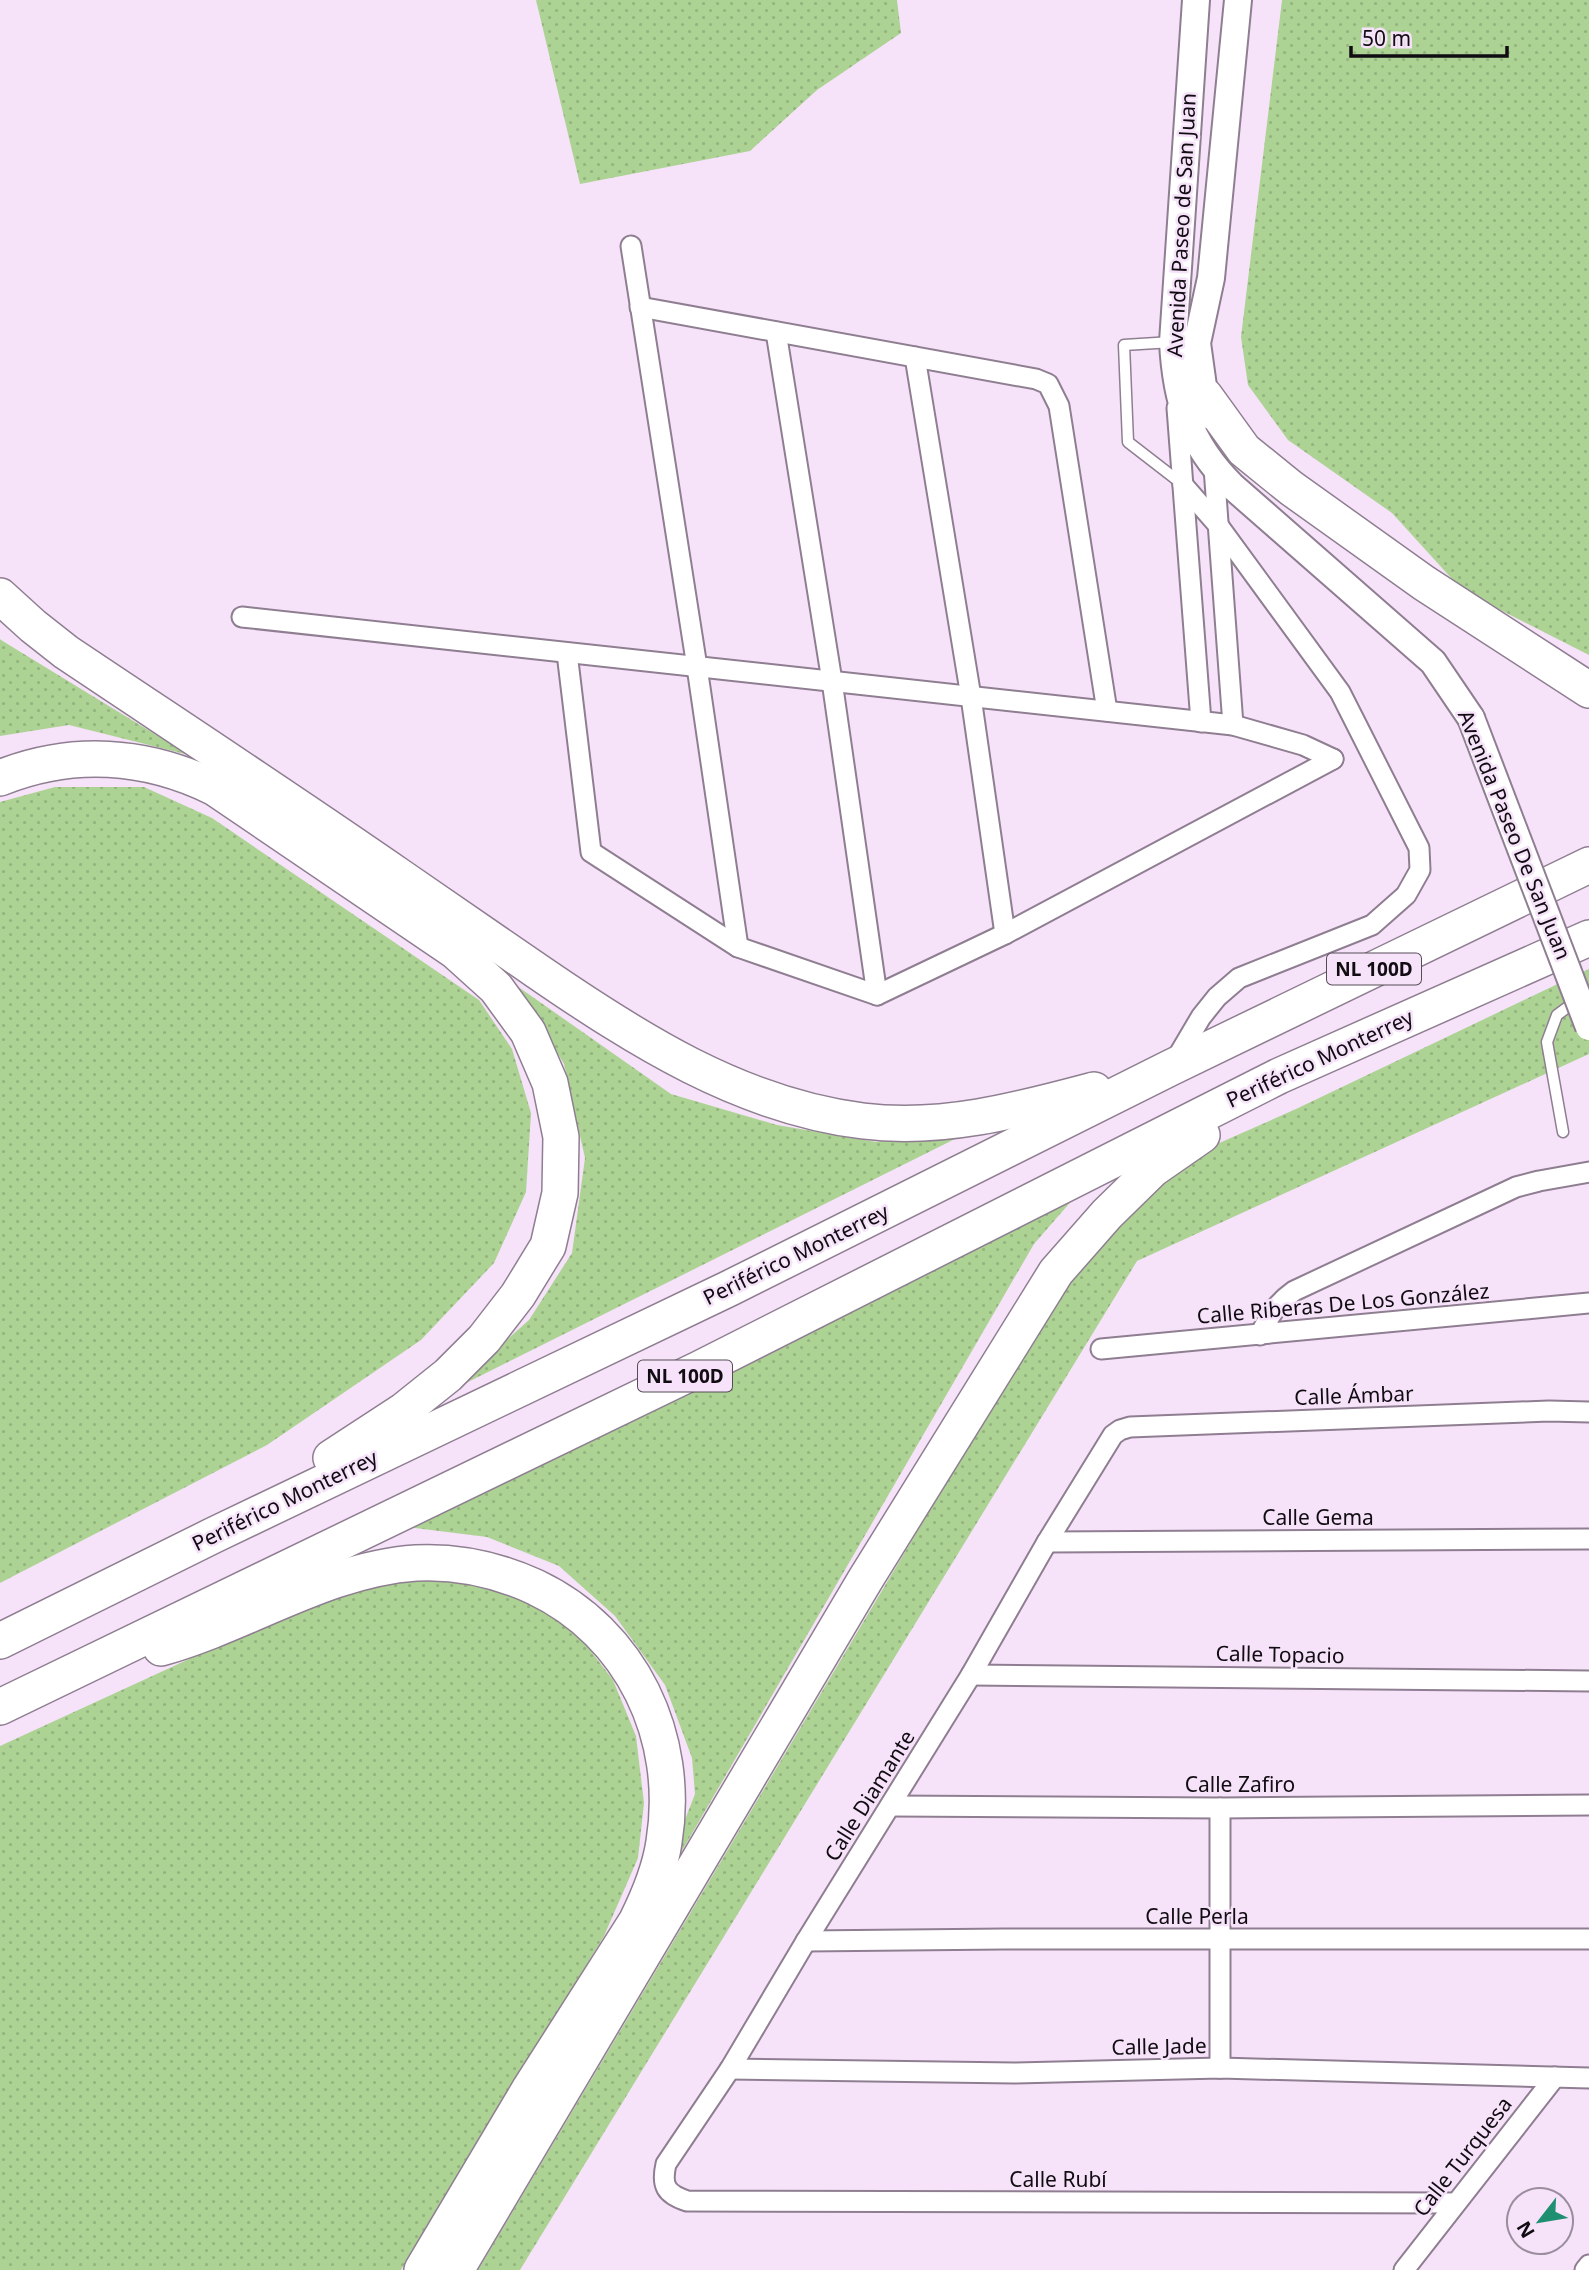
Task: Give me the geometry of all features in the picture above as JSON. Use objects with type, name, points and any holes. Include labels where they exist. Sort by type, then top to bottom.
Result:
[{"type":"highway","points":[[1190,388],[1244,450],[1291,488],[1424,583],[1589,690]]},
{"type":"highway","points":[[0,596],[66,652],[330,828],[590,1007],[668,1055],[739,1088],[802,1108],[864,1121],[938,1123],[1012,1111],[1164,1071]]},
{"type":"highway","points":[[0,778],[65,760],[117,759],[167,768],[215,788],[455,951],[496,988],[528,1032],[550,1083],[561,1137],[560,1193],[548,1246],[518,1294],[484,1339],[448,1375],[403,1411],[214,1535]]},
{"type":"highway","name":"Periférico Monterrey","points":[[0,1641],[214,1535],[730,1288],[1164,1071],[1589,865]]},
{"type":"highway","name":"Periférico Monterrey","points":[[0,1707],[698,1369],[1279,1076],[1589,938]]},
{"type":"highway","points":[[456,2270],[865,1580],[1056,1272],[1107,1214],[1153,1169],[1227,1118],[1279,1076]]},
{"type":"highway","points":[[86,1665],[130,1656],[216,1631],[366,1570],[419,1563],[446,1563],[522,1581],[568,1606],[608,1640],[638,1684],[659,1734],[667,1788],[664,1843],[658,1871],[636,1922],[529,2090],[422,2270]]},
{"type":"street","points":[[1195,9],[1238,11]]},
{"type":"street","name":"Avenida Paseo de San Juan","points":[[1195,9],[1185,342],[1190,388],[1209,427],[1223,477]]},
{"type":"street","name":"Avenida Paseo de San Juan","points":[[1185,342],[1211,278],[1238,11]]},
{"type":"street","points":[[631,246],[738,947]]},
{"type":"street","points":[[640,307],[1036,379],[1048,384],[1059,405],[1107,711]]},
{"type":"street","points":[[776,332],[832,681],[877,996]]},
{"type":"street","points":[[915,358],[971,696],[1005,934]]},
{"type":"street","points":[[1190,388],[1183,485],[1201,722]]},
{"type":"street","points":[[1223,477],[1218,525],[1233,725]]},
{"type":"street","name":"Avenida Paseo De San Juan","points":[[1223,477],[1433,662],[1471,718],[1589,1027]]},
{"type":"street","points":[[1164,1071],[1217,997],[1239,978],[1372,925],[1406,895],[1420,870],[1419,848],[1339,692],[1218,525],[1183,485]]},
{"type":"street","points":[[242,617],[1233,725],[1303,745],[1333,760],[1005,934],[877,996],[738,947],[591,852],[567,653]]},
{"type":"street","points":[[1260,1335],[1280,1301],[1294,1292],[1494,1196],[1539,1181],[1589,1172]]},
{"type":"street","name":"Calle Riberas De Los González","points":[[1101,1349],[1589,1303]]},
{"type":"street","name":"Calle Ámbar","points":[[1120,1430],[1130,1427],[1549,1410],[1589,1412]]},
{"type":"street","name":"Calle Diamante","points":[[666,2188],[663,2177],[666,2164],[730,2069],[971,1675],[1047,1542],[1113,1435],[1120,1430]]},
{"type":"street","name":"Calle Gema","points":[[1047,1542],[1589,1539]]},
{"type":"street","name":"Calle Topacio","points":[[971,1675],[1589,1681]]},
{"type":"street","name":"Calle Zafiro","points":[[891,1806],[1220,1808],[1589,1805]]},
{"type":"street","points":[[1220,1808],[1220,2068]]},
{"type":"street","name":"Calle Perla","points":[[806,1941],[1004,1938],[1589,1938]]},
{"type":"street","name":"Calle Jade","points":[[730,2069],[1014,2073],[1220,2068],[1589,2078]]},
{"type":"street","name":"Calle Turquesa","points":[[1405,2268],[1555,2077]]},
{"type":"street","name":"Calle Rubí","points":[[666,2188],[674,2196],[687,2202],[1455,2203]]},
{"type":"street","points":[[1585,2270],[1589,2264]]},
{"type":"lane","points":[[1183,485],[1128,442],[1124,345],[1185,342]]},
{"type":"lane","points":[[1563,1132],[1547,1042],[1557,1015],[1589,991]]},
{"type":"green space","points":[[536,0],[897,0],[901,33],[817,90],[750,151],[580,184]]},
{"type":"green space","points":[[1282,0],[1589,0],[1589,655],[1463,591],[1392,513],[1288,440],[1248,385],[1241,337]]},
{"type":"green space","points":[[0,639],[189,755],[69,725],[0,736]]},
{"type":"green space","points":[[55,787],[144,787],[212,818],[479,1000],[512,1049],[531,1113],[526,1192],[494,1263],[421,1340],[267,1445],[0,1583],[0,802]]},
{"type":"green space","points":[[1589,969],[1589,1054],[1137,1261],[520,2270],[478,2270],[1075,1266],[1134,1205],[1208,1148],[1296,1109]]},
{"type":"green space","points":[[517,986],[671,1094],[777,1125],[876,1142],[973,1130],[448,1392],[529,1320],[572,1253],[585,1158],[564,1064]]},
{"type":"green space","points":[[1074,1198],[1034,1244],[654,1899],[695,1794],[692,1758],[665,1685],[615,1616],[559,1566],[487,1537],[399,1526]]},
{"type":"green space","points":[[398,1579],[474,1579],[528,1599],[577,1633],[613,1680],[636,1736],[644,1803],[638,1858],[604,1936],[401,2270],[0,2270],[0,1746],[313,1602]]}]
